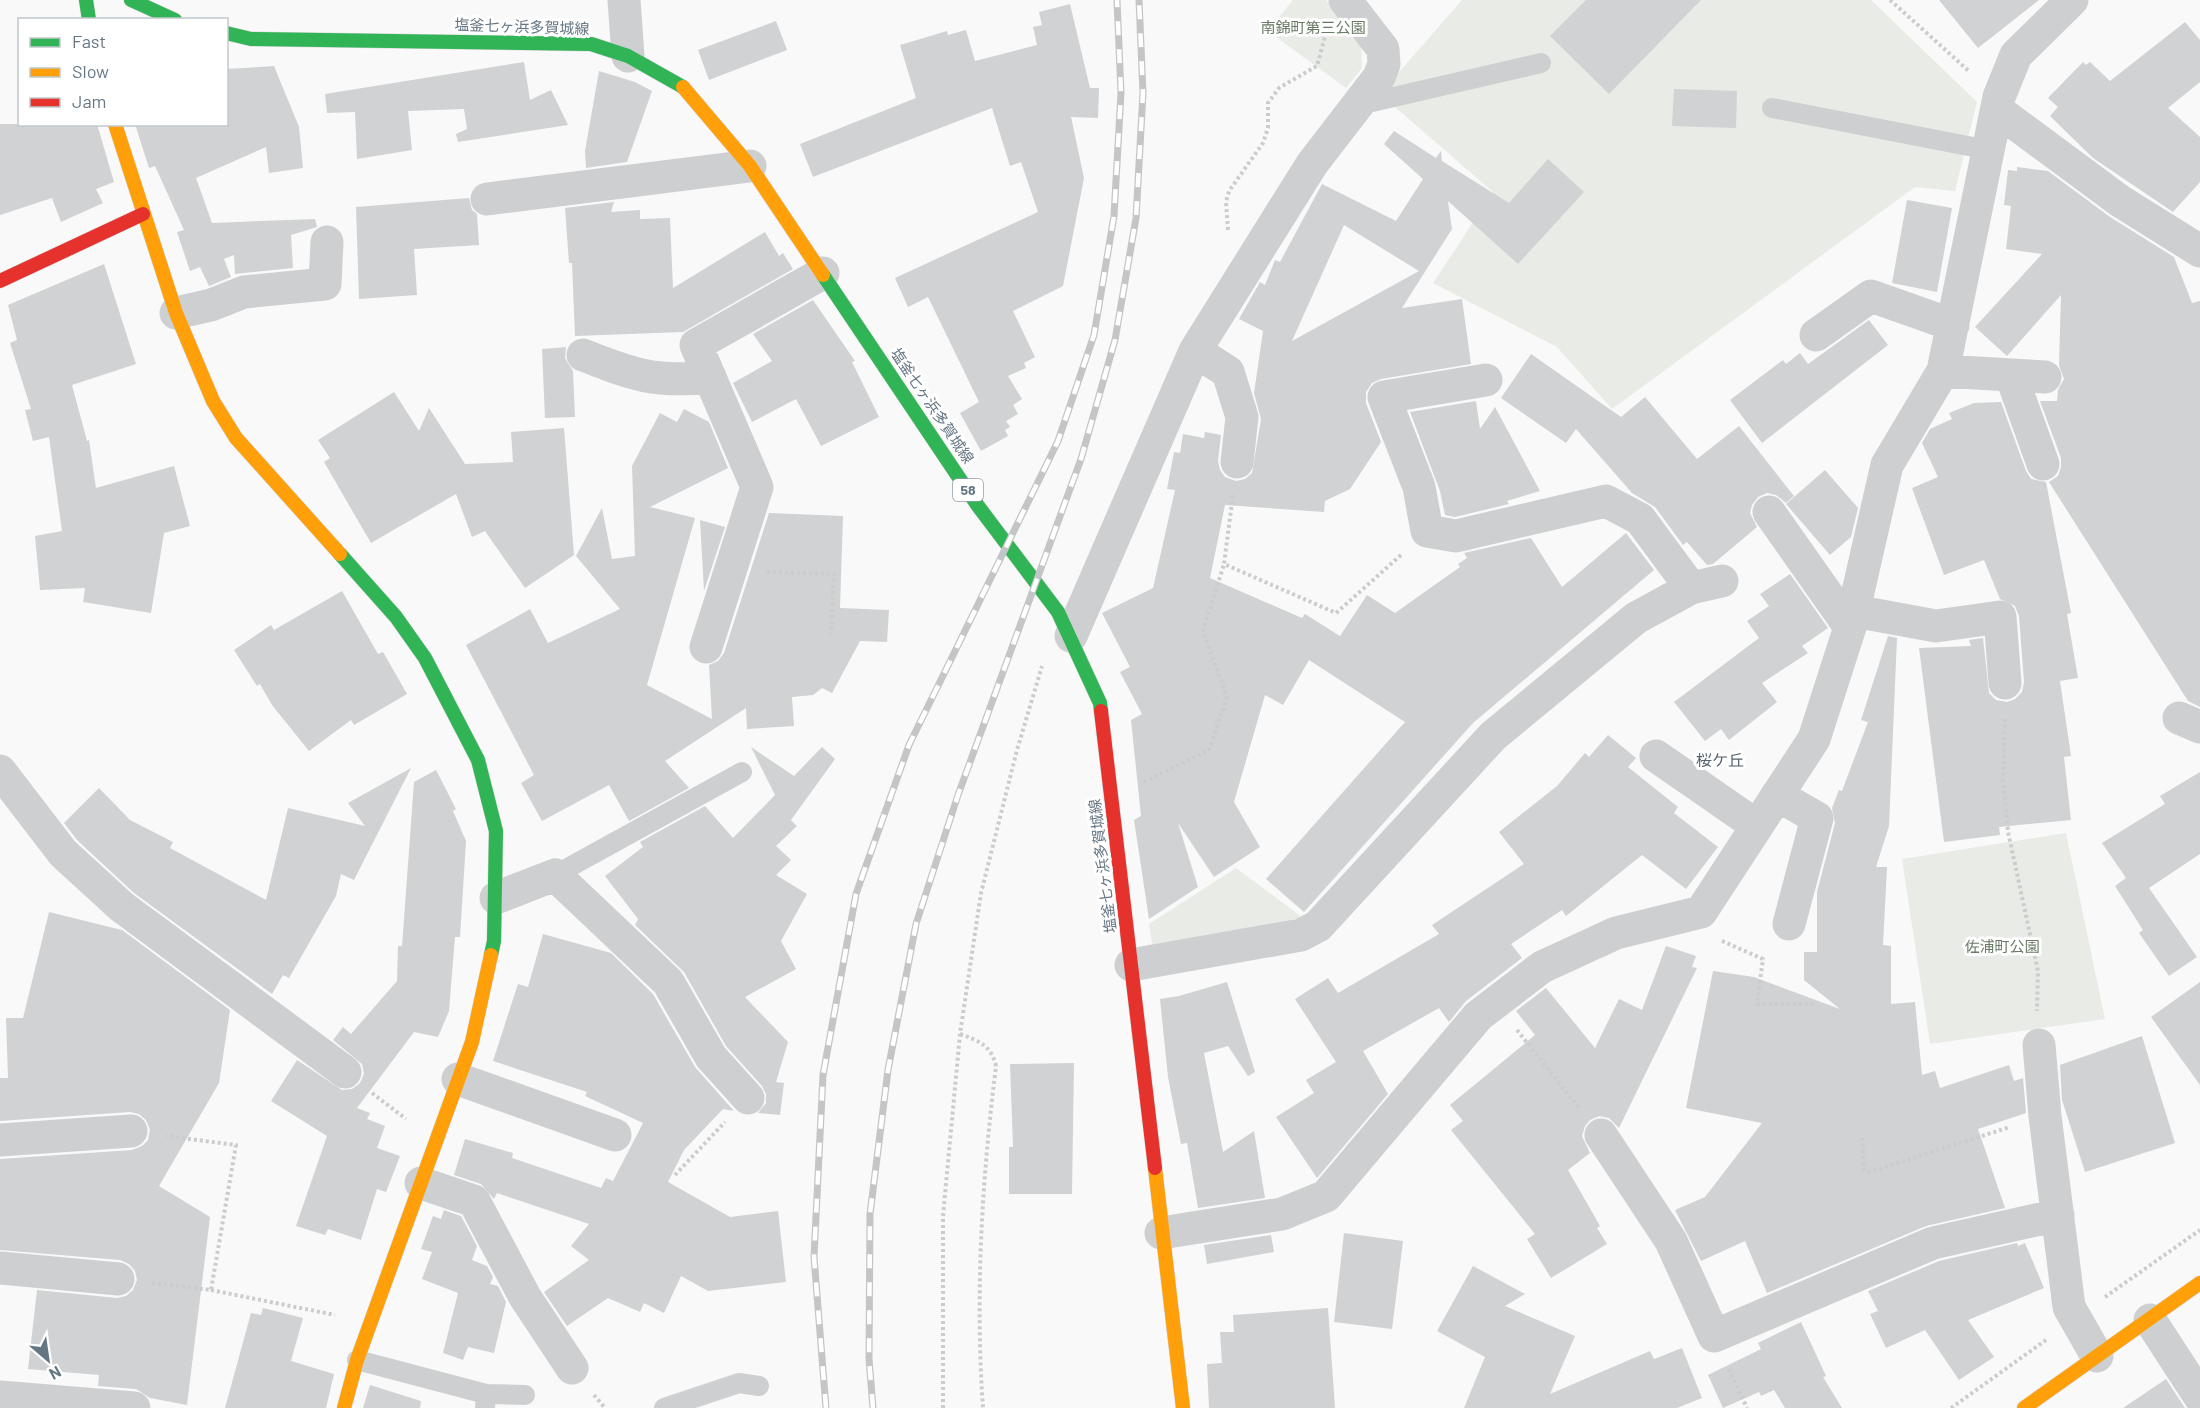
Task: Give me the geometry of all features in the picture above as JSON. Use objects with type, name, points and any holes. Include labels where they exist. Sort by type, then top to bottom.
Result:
[{"type":"main road","points":[[86,0],[89,18]]},
{"type":"main road","points":[[130,0],[170,18]]},
{"type":"main road","name":"塩釜七ヶ浜多賀城線","points":[[228,33],[251,39],[591,44],[628,56],[686,89],[750,166],[978,506],[1065,624],[1100,704],[1183,1408]]},
{"type":"main road","points":[[116,126],[176,313],[213,401],[236,438],[396,617],[425,658],[477,760],[496,831],[494,941],[472,1042],[357,1360],[344,1408]]},
{"type":"main road","points":[[0,281],[143,214]]},
{"type":"main road","points":[[2024,1408],[2200,1283]]},
{"type":"street","points":[[624,0],[628,56]]},
{"type":"street","points":[[1065,624],[1195,351],[1312,164],[1379,77],[1384,64],[1383,49],[1345,0]]},
{"type":"street","points":[[1161,1233],[1282,1214],[1326,1196],[1478,1016],[1542,967],[1616,933],[1701,912],[1814,739],[1852,619],[1887,465],[1943,371],[1998,104],[2016,55],[2072,0]]},
{"type":"street","points":[[1998,104],[2120,201],[2184,244],[2200,251]]},
{"type":"street","points":[[487,198],[750,166]]},
{"type":"street","points":[[176,313],[211,305],[244,292],[325,284],[327,242]]},
{"type":"street","points":[[706,647],[757,487],[696,345],[823,273]]},
{"type":"street","points":[[1816,335],[1871,296],[1953,325]]},
{"type":"street","points":[[1195,351],[1228,372],[1242,417],[1237,462]]},
{"type":"street","points":[[583,355],[633,374],[674,381],[710,377]]},
{"type":"street","points":[[1943,371],[2044,377]]},
{"type":"street","points":[[2010,375],[2043,464]]},
{"type":"street","points":[[1131,965],[1301,935],[1318,926],[1493,736],[1636,618],[1706,584],[1640,519],[1606,501],[1456,536],[1427,531],[1419,487],[1384,397],[1486,380]]},
{"type":"street","points":[[1769,512],[1852,619],[1936,626],[2000,617],[2005,683]]},
{"type":"street","points":[[1656,756],[1758,826]]},
{"type":"street","points":[[0,771],[63,852],[122,907],[345,1072]]},
{"type":"street","points":[[1777,795],[1817,818],[1790,924]]},
{"type":"street","points":[[496,898],[555,875],[668,981],[711,1057],[748,1098]]},
{"type":"street","points":[[2038,1031],[2045,1116],[2069,1307],[2097,1356]]},
{"type":"street","points":[[458,1079],[615,1135]]},
{"type":"street","points":[[0,1140],[131,1131]]},
{"type":"street","points":[[1601,1135],[1671,1241],[1714,1336],[1933,1243],[2058,1215]]},
{"type":"street","points":[[421,1183],[474,1201],[525,1297],[572,1368]]},
{"type":"street","points":[[0,1268],[118,1279]]},
{"type":"street","points":[[2150,1320],[2200,1397]]},
{"type":"street","points":[[0,1397],[133,1408]]},
{"type":"lane","points":[[1359,105],[1541,63]]},
{"type":"lane","points":[[1772,108],[1989,150]]},
{"type":"lane","points":[[555,875],[742,772]]},
{"type":"lane","points":[[357,1360],[486,1401],[525,1395]]},
{"type":"lane","points":[[664,1408],[740,1383],[759,1386]]},
{"type":"path","points":[[1890,0],[1998,104]]},
{"type":"path","points":[[1111,798],[1209,750],[1227,697],[1203,631],[1224,564],[1237,462]]},
{"type":"path","points":[[1224,564],[1336,613],[1427,531]]},
{"type":"path","points":[[730,571],[834,574],[831,634]]},
{"type":"path","points":[[943,1408],[943,1216],[960,1034],[981,893],[1017,750],[1065,624]]},
{"type":"path","points":[[2005,718],[2003,779],[2008,832],[2038,970],[2038,1031]]},
{"type":"path","points":[[1694,914],[1702,932],[1763,960],[1757,1004],[1813,1004]]},
{"type":"path","points":[[1496,1003],[1601,1135]]},
{"type":"path","points":[[960,1034],[985,1044],[993,1054],[996,1066],[986,1147],[980,1286],[983,1408]]},
{"type":"path","points":[[345,1072],[416,1126]]},
{"type":"path","points":[[675,1175],[748,1098]]},
{"type":"path","points":[[1862,1138],[1864,1170],[1869,1172],[2045,1116]]},
{"type":"path","points":[[131,1131],[236,1145],[211,1290]]},
{"type":"path","points":[[1951,1408],[2200,1230]]},
{"type":"path","points":[[193,1287],[336,1315]]},
{"type":"path","points":[[1714,1336],[1747,1408]]},
{"type":"green space","name":"南錦町第三公園","points":[[1293,0],[1326,0],[1361,44],[1362,68],[1346,88],[1268,31]]},
{"type":"green space","points":[[1462,0],[1871,0],[1977,102],[1955,191],[1915,187],[1612,409],[1557,347],[1433,283],[1493,192],[1380,94]]},
{"type":"green space","name":"佐浦町公園","points":[[2066,833],[2105,1019],[1930,1044],[1902,859]]},
{"type":"green space","points":[[1236,868],[1303,918],[1153,950],[1149,924]]},
{"type":"building","points":[[1586,0],[1701,0],[1609,94],[1550,36]]},
{"type":"building","points":[[1939,0],[2039,0],[1978,48]]},
{"type":"building","points":[[1070,4],[1090,88],[1099,88],[1098,118],[1071,117],[1084,178],[1063,286],[1013,311],[1035,357],[1024,363],[1026,368],[1008,376],[1022,399],[1013,405],[1018,414],[1006,421],[1010,427],[1005,430],[1008,436],[981,451],[960,413],[979,402],[928,297],[908,307],[895,278],[1038,212],[1021,162],[1010,166],[992,108],[813,177],[800,144],[916,98],[900,45],[947,31],[948,35],[966,30],[975,61],[1037,45],[1033,27],[1042,25],[1039,12]]},
{"type":"building","points":[[776,21],[787,50],[709,80],[698,50]]},
{"type":"building","points":[[2185,22],[2200,40],[2200,82],[2168,108],[2200,137],[2200,182],[2173,212],[2093,158],[2050,116],[2058,107],[2048,98],[2083,62],[2086,65],[2090,62],[2110,81]]},
{"type":"building","points":[[524,62],[530,100],[551,90],[568,125],[458,142],[456,134],[467,129],[464,109],[408,111],[412,150],[357,159],[355,112],[327,113],[325,94]]},
{"type":"building","points":[[274,66],[299,127],[303,168],[269,173],[266,147],[196,178],[212,223],[315,219],[317,227],[291,235],[293,268],[235,274],[234,255],[224,259],[231,277],[209,286],[200,267],[190,271],[177,232],[184,230],[155,166],[149,168],[136,126],[228,126],[228,69]]},
{"type":"building","points":[[599,71],[635,82],[652,91],[627,162],[586,168],[585,151]]},
{"type":"building","points":[[1674,89],[1737,91],[1736,128],[1672,126]]},
{"type":"building","points":[[0,124],[98,126],[114,182],[96,189],[103,203],[61,222],[52,198],[0,215]]},
{"type":"building","points":[[1394,131],[1436,158],[1441,151],[1442,161],[1509,203],[1548,159],[1584,192],[1518,264],[1448,201],[1452,229],[1402,308],[1462,299],[1471,364],[1381,379],[1372,383],[1366,392],[1366,403],[1381,442],[1350,489],[1325,501],[1324,512],[1225,505],[1210,578],[1302,618],[1305,614],[1340,636],[1367,595],[1395,613],[1460,567],[1458,564],[1467,558],[1464,553],[1531,538],[1562,587],[1626,533],[1654,570],[1473,723],[1304,912],[1266,879],[1405,722],[1309,660],[1283,705],[1265,695],[1234,802],[1260,847],[1214,877],[1178,823],[1198,887],[1149,919],[1134,820],[1141,816],[1131,720],[1142,714],[1120,672],[1130,667],[1102,613],[1153,588],[1175,490],[1167,489],[1174,452],[1180,453],[1183,434],[1204,438],[1205,432],[1221,435],[1218,461],[1225,477],[1236,481],[1245,479],[1252,473],[1261,419],[1254,393],[1263,331],[1239,319],[1260,282],[1265,285],[1275,260],[1280,262],[1322,184],[1396,221],[1423,179],[1384,144]],"holes":[[[1344,225],[1419,271],[1292,341]]]},
{"type":"building","points":[[2017,167],[2048,171],[2110,217],[2174,257],[2192,303],[2200,301],[2200,707],[2188,701],[2049,482],[2058,476],[2061,458],[2040,401],[2057,401],[2058,390],[2064,379],[2059,365],[2061,295],[2007,356],[1975,327],[2042,254],[2006,249],[2011,206],[2004,205],[2008,170],[2017,171]]},
{"type":"building","points":[[469,198],[472,210],[477,214],[479,245],[414,249],[417,295],[359,299],[356,207]]},
{"type":"building","points":[[1907,200],[1952,208],[1937,292],[1892,283]]},
{"type":"building","points":[[614,202],[611,212],[640,210],[640,219],[670,218],[673,288],[765,232],[779,256],[783,253],[793,269],[683,332],[575,336],[572,263],[569,263],[565,208]]},
{"type":"building","points":[[104,264],[136,364],[72,385],[87,441],[89,440],[96,488],[174,466],[190,526],[164,533],[151,613],[83,602],[85,588],[40,590],[35,536],[62,531],[49,437],[33,441],[25,410],[31,409],[10,343],[17,340],[8,305]]},
{"type":"building","points":[[813,300],[855,361],[852,362],[879,417],[821,446],[796,399],[752,422],[733,383],[772,361],[753,334]]},
{"type":"building","points":[[1869,320],[1888,345],[1762,443],[1730,400],[1783,360],[1786,364],[1800,353],[1808,364]]},
{"type":"building","points":[[566,347],[565,358],[573,371],[575,417],[545,418],[542,349]]},
{"type":"building","points":[[1531,354],[1621,417],[1645,397],[1697,459],[1739,426],[1794,496],[1786,503],[1776,495],[1767,493],[1758,497],[1750,513],[1757,527],[1713,564],[1707,565],[1687,542],[1683,545],[1655,507],[1632,493],[1576,429],[1566,443],[1501,398]]},
{"type":"building","points":[[394,392],[419,431],[429,408],[465,464],[513,462],[511,432],[564,428],[574,555],[525,588],[485,531],[472,537],[456,494],[371,543],[324,462],[330,458],[318,440]]},
{"type":"building","points":[[1476,401],[1480,429],[1495,407],[1540,491],[1507,501],[1509,504],[1455,517],[1445,515],[1440,491],[1410,412]]},
{"type":"building","points":[[2001,402],[2026,471],[2031,479],[2046,482],[2071,613],[2067,614],[2078,678],[2060,681],[2071,756],[2064,757],[2071,820],[1999,827],[2000,835],[1944,842],[1919,648],[1971,646],[1969,640],[1983,638],[1989,693],[1996,700],[2007,702],[2015,699],[2022,692],[2024,682],[2019,616],[2015,606],[2000,599],[1984,560],[1944,575],[1912,488],[1938,477],[1922,443],[1930,429],[1952,419],[1949,413],[1974,403]]},
{"type":"building","points":[[684,409],[709,422],[728,468],[650,507],[695,518],[647,685],[712,719],[709,665],[718,661],[724,653],[769,513],[843,516],[840,608],[889,610],[887,642],[860,641],[832,693],[822,688],[813,695],[792,697],[794,726],[747,729],[746,708],[665,761],[689,788],[629,821],[609,785],[542,821],[521,783],[534,775],[466,645],[530,609],[548,643],[620,609],[576,556],[602,508],[612,559],[635,556],[632,466],[660,413],[677,422]]},
{"type":"building","points":[[1825,470],[1858,508],[1851,537],[1830,555],[1786,504]]},
{"type":"building","points":[[700,520],[725,527],[704,591]]},
{"type":"building","points":[[1790,574],[1828,628],[1802,646],[1808,653],[1762,683],[1777,702],[1729,740],[1721,729],[1705,741],[1674,702],[1759,638],[1747,621],[1769,606],[1760,594]]},
{"type":"building","points":[[342,591],[378,654],[383,652],[407,694],[354,725],[351,720],[309,751],[272,705],[260,684],[257,686],[234,650],[271,625],[274,630]]},
{"type":"building","points":[[1888,636],[1897,638],[1889,826],[1876,867],[1887,867],[1883,945],[1891,946],[1891,1004],[1915,1002],[1922,1075],[1935,1071],[1940,1088],[2009,1065],[2014,1081],[2023,1078],[2026,1113],[1978,1129],[2005,1208],[1926,1226],[1767,1293],[1745,1241],[1701,1261],[1675,1210],[1705,1197],[1762,1123],[1686,1108],[1713,971],[1754,977],[1840,1009],[1804,980],[1804,952],[1817,952],[1817,892],[1835,823],[1832,808],[1839,790],[1842,791],[1868,722],[1861,720]]},
{"type":"building","points":[[1608,735],[1636,758],[1628,767],[1678,807],[1674,813],[1718,847],[1686,889],[1642,855],[1566,916],[1562,910],[1511,944],[1522,958],[1466,1001],[1449,1022],[1439,1008],[1363,1051],[1388,1094],[1317,1178],[1276,1117],[1314,1093],[1306,1080],[1336,1062],[1295,999],[1328,978],[1338,993],[1439,934],[1432,925],[1524,864],[1499,832],[1557,786],[1585,753],[1589,757]]},
{"type":"building","points":[[751,747],[794,776],[822,747],[835,759],[791,820],[797,826],[776,846],[791,860],[776,875],[807,894],[781,941],[796,969],[745,997],[788,1042],[776,1082],[784,1083],[780,1115],[758,1113],[766,1103],[766,1094],[762,1086],[726,1046],[684,972],[635,925],[638,919],[605,876],[643,847],[640,842],[705,806],[733,838],[775,795]]},
{"type":"building","points":[[411,768],[354,880],[341,874],[336,896],[289,978],[283,975],[272,994],[134,893],[77,840],[64,823],[99,788],[130,820],[173,842],[170,848],[266,900],[288,808],[365,826],[348,803]]},
{"type":"building","points":[[436,770],[456,809],[453,811],[466,841],[460,937],[455,937],[449,1011],[438,1037],[414,1032],[357,1108],[370,1113],[367,1119],[385,1126],[377,1148],[400,1156],[386,1192],[377,1189],[361,1240],[328,1229],[325,1235],[296,1226],[327,1136],[271,1101],[297,1060],[342,1090],[352,1089],[360,1083],[364,1074],[362,1064],[333,1040],[343,1027],[351,1034],[397,981],[398,946],[402,946],[414,782]]},
{"type":"building","points":[[2200,772],[2200,854],[2149,888],[2197,957],[2169,976],[2139,933],[2143,930],[2115,886],[2126,878],[2102,843],[2165,804],[2160,796]]},
{"type":"building","points":[[49,912],[122,930],[230,1010],[219,1083],[159,1186],[210,1217],[187,1405],[150,1398],[136,1389],[98,1386],[99,1375],[28,1369],[37,1290],[117,1298],[126,1296],[133,1290],[137,1280],[135,1271],[129,1264],[120,1260],[0,1250],[0,1159],[132,1150],[142,1146],[148,1140],[150,1130],[146,1120],[139,1114],[130,1112],[0,1121],[0,1078],[8,1078],[6,1018],[23,1018]]},
{"type":"building","points":[[543,934],[611,953],[653,994],[695,1067],[734,1111],[723,1109],[684,1150],[668,1182],[730,1217],[778,1211],[786,1282],[708,1291],[681,1276],[664,1313],[644,1303],[640,1312],[608,1298],[567,1326],[544,1292],[589,1260],[571,1246],[589,1224],[497,1193],[494,1199],[481,1184],[454,1175],[465,1139],[513,1153],[512,1158],[601,1188],[606,1178],[613,1181],[643,1123],[585,1096],[587,1092],[493,1061],[518,984],[528,987]]},
{"type":"building","points":[[1666,946],[1696,956],[1692,967],[1697,968],[1619,1128],[1609,1118],[1599,1116],[1590,1120],[1582,1136],[1590,1153],[1568,1170],[1600,1226],[1597,1228],[1607,1244],[1551,1278],[1527,1239],[1535,1234],[1451,1130],[1463,1121],[1450,1105],[1535,1035],[1516,1011],[1546,988],[1595,1048],[1619,999],[1642,1010]]},
{"type":"building","points":[[1227,982],[1255,1072],[1248,1076],[1228,1046],[1204,1053],[1223,1152],[1254,1131],[1265,1198],[1198,1208],[1187,1143],[1181,1144],[1168,1077],[1160,999]]},
{"type":"building","points":[[2200,982],[2200,1085],[2151,1017]]},
{"type":"building","points":[[2142,1036],[2175,1143],[2085,1172],[2062,1100],[2060,1065]]},
{"type":"building","points":[[1074,1063],[1072,1194],[1009,1194],[1009,1147],[1013,1147],[1010,1064]]},
{"type":"building","points":[[444,1210],[461,1216],[477,1246],[472,1260],[487,1266],[493,1277],[490,1284],[498,1286],[506,1302],[494,1353],[468,1347],[463,1360],[443,1353],[458,1293],[422,1279],[432,1252],[421,1249],[433,1216],[441,1219]]},
{"type":"building","points":[[1344,1233],[1403,1241],[1392,1329],[1334,1322]]},
{"type":"building","points":[[1271,1235],[1274,1252],[1207,1264],[1204,1245]]},
{"type":"building","points":[[2017,1243],[2018,1246],[2025,1243],[2044,1288],[1968,1320],[1994,1357],[1959,1380],[1925,1330],[1886,1348],[1870,1314],[1878,1311],[1868,1291],[1939,1261]]},
{"type":"building","points":[[1473,1266],[1525,1294],[1505,1306],[1575,1336],[1550,1394],[1650,1351],[1654,1359],[1682,1348],[1702,1398],[1677,1408],[1464,1408],[1485,1357],[1437,1331]]},
{"type":"building","points":[[263,1308],[303,1318],[291,1361],[334,1374],[326,1408],[225,1408],[251,1313],[261,1315]]},
{"type":"building","points":[[1328,1308],[1335,1408],[1209,1408],[1207,1364],[1222,1363],[1220,1332],[1234,1332],[1233,1315]]},
{"type":"building","points":[[1801,1322],[1826,1376],[1823,1377],[1842,1408],[1785,1408],[1774,1390],[1761,1396],[1759,1392],[1723,1408],[1708,1375],[1761,1349],[1758,1343]]},
{"type":"building","points":[[2166,1379],[2185,1408],[2123,1408]]},
{"type":"building","points":[[370,1385],[421,1401],[420,1408],[363,1408]]},
{"type":"railway","points":[[826,1408],[814,1257],[823,1075],[856,894],[909,745],[1058,441],[1094,335],[1114,216],[1121,93],[1117,0]]},
{"type":"railway","points":[[873,1408],[869,1359],[870,1214],[888,1070],[916,924],[958,795],[1081,459],[1115,340],[1136,218],[1143,93],[1139,0]]},
{"type":"traffic: fast","points":[[86,0],[89,18]]},
{"type":"traffic: fast","points":[[131,0],[171,18]]},
{"type":"traffic: fast","points":[[228,33],[251,39],[591,44],[628,56],[683,87]]},
{"type":"traffic: fast","points":[[823,275],[978,506],[1058,612],[1100,703],[1101,711]]},
{"type":"traffic: fast","points":[[340,554],[396,617],[425,658],[478,760],[496,831],[494,941],[491,955]]},
{"type":"traffic: slow","points":[[683,87],[750,166],[823,275]]},
{"type":"traffic: slow","points":[[116,126],[176,313],[213,401],[236,438],[340,554]]},
{"type":"traffic: slow","points":[[344,1408],[357,1360],[472,1042],[491,955]]},
{"type":"traffic: slow","points":[[1155,1168],[1183,1408]]},
{"type":"traffic: slow","points":[[2024,1408],[2200,1283]]},
{"type":"traffic: jam","points":[[0,281],[143,214]]},
{"type":"traffic: jam","points":[[1101,711],[1155,1168]]},
{"type":"district","name":"桜ケ丘","points":[[1720,760]]}]
